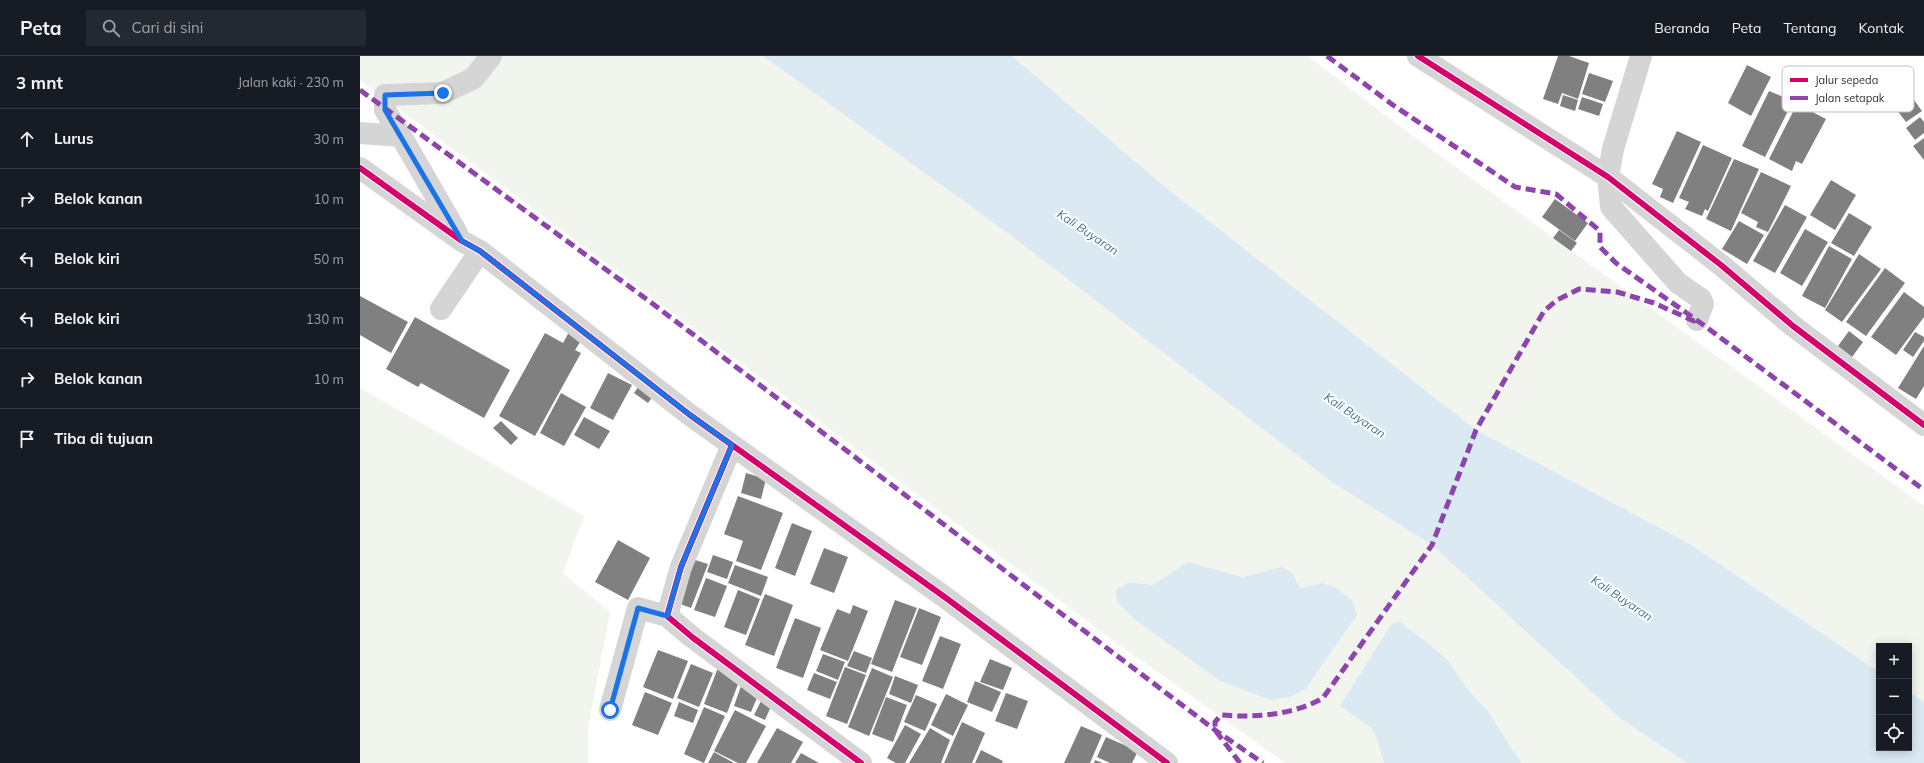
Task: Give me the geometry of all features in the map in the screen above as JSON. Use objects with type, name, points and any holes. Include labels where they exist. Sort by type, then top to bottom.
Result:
[{"type":"street","points":[[471,246],[400,136],[385,110],[385,95],[443,93],[474,78],[491,56]]},
{"type":"street","points":[[1418,56],[1608,177],[1721,265],[1793,326],[1924,425]]},
{"type":"street","points":[[1641,56],[1615,142],[1608,177],[1611,207],[1678,283],[1701,299],[1703,304],[1697,320]]},
{"type":"street","points":[[360,133],[400,136]]},
{"type":"street","points":[[360,168],[471,246],[690,415],[946,598],[1167,763]]},
{"type":"street","points":[[442,309],[471,246]]},
{"type":"street","points":[[667,616],[681,567],[732,445]]},
{"type":"street","points":[[610,710],[638,608],[667,616],[692,637],[861,763]]},
{"type":"shaded area","points":[[360,56],[763,56],[1009,234],[1333,483],[1432,545],[1620,718],[1687,763],[1521,763],[1488,711],[1468,690],[1447,659],[1422,641],[1406,625],[1340,706],[1371,728],[1377,739],[1384,763],[1285,763],[1114,641],[360,80]],"holes":[[[1188,562],[1243,577],[1282,568],[1293,574],[1300,588],[1323,583],[1220,681],[1130,582],[1152,585]]]},
{"type":"shaded area","points":[[1012,56],[1308,56],[1413,136],[1924,506],[1924,702],[1912,694],[1912,643],[1876,643],[1876,670],[1690,544],[1476,430],[1159,182]]},
{"type":"shaded area","points":[[360,388],[584,516],[563,573],[610,612],[588,728],[588,763],[360,763]]},
{"type":"water","name":"Kali Buyaran","points":[[763,56],[1012,56],[1159,182],[1476,430],[1690,544],[1876,670],[1876,751],[1912,751],[1912,694],[1924,702],[1924,763],[1687,763],[1620,718],[1432,545],[1333,483],[1009,234]]},
{"type":"water","points":[[1188,562],[1243,577],[1282,567],[1293,574],[1300,588],[1323,583],[1338,589],[1352,600],[1357,615],[1305,689],[1290,697],[1271,700],[1220,681],[1133,618],[1117,601],[1116,589],[1130,582],[1152,585]]},
{"type":"water","points":[[1401,622],[1447,659],[1468,690],[1488,711],[1521,763],[1384,763],[1377,739],[1371,728],[1340,706],[1392,623]]},
{"type":"building","points":[[1558,56],[1569,56],[1589,63],[1578,99],[1562,93],[1558,104],[1543,99]]},
{"type":"building","points":[[1747,65],[1771,77],[1751,116],[1728,103]]},
{"type":"building","points":[[1589,73],[1613,81],[1605,102],[1582,94]]},
{"type":"building","points":[[1769,91],[1782,96],[1782,112],[1788,112],[1765,157],[1742,146]]},
{"type":"building","points":[[1563,95],[1578,100],[1575,111],[1560,106]]},
{"type":"building","points":[[1582,97],[1603,104],[1599,116],[1578,109]]},
{"type":"building","points":[[1914,100],[1922,111],[1906,122],[1898,112],[1914,112]]},
{"type":"building","points":[[1793,112],[1812,112],[1826,119],[1802,164],[1796,161],[1792,171],[1769,159]]},
{"type":"building","points":[[1920,117],[1924,122],[1924,133],[1915,140],[1906,128]]},
{"type":"building","points":[[1677,131],[1701,142],[1673,203],[1660,197],[1663,189],[1652,184]]},
{"type":"building","points":[[1924,138],[1924,160],[1913,146]]},
{"type":"building","points":[[1703,145],[1732,158],[1708,211],[1705,209],[1702,216],[1685,209],[1689,202],[1679,198]]},
{"type":"building","points":[[1734,159],[1759,169],[1731,231],[1706,219]]},
{"type":"building","points":[[1761,172],[1791,186],[1768,232],[1756,227],[1758,222],[1741,213]]},
{"type":"building","points":[[1831,180],[1856,195],[1835,230],[1810,215]]},
{"type":"building","points":[[1555,199],[1588,223],[1575,241],[1542,217]]},
{"type":"building","points":[[1785,205],[1807,217],[1775,273],[1753,261]]},
{"type":"building","points":[[1849,213],[1872,227],[1854,256],[1831,243]]},
{"type":"building","points":[[1739,221],[1764,235],[1747,264],[1722,249]]},
{"type":"building","points":[[1805,229],[1828,242],[1802,286],[1780,273]]},
{"type":"building","points":[[1559,230],[1577,243],[1571,251],[1553,238]]},
{"type":"building","points":[[1829,246],[1852,259],[1825,308],[1802,296]]},
{"type":"building","points":[[1859,254],[1881,269],[1842,322],[1825,310]]},
{"type":"building","points":[[1885,268],[1905,283],[1866,336],[1846,322]]},
{"type":"building","points":[[1904,292],[1924,307],[1924,317],[1896,355],[1871,337]]},
{"type":"building","points":[[360,296],[408,322],[391,353],[360,335]]},
{"type":"building","points":[[415,317],[510,370],[484,418],[421,383],[418,387],[386,369]]},
{"type":"building","points":[[1849,331],[1863,342],[1852,357],[1838,346]]},
{"type":"building","points":[[569,332],[582,339],[575,350],[581,353],[535,436],[499,416],[545,333],[563,343]]},
{"type":"building","points":[[1915,332],[1924,337],[1924,341],[1913,357],[1903,350]]},
{"type":"building","points":[[1924,346],[1924,386],[1916,399],[1898,388]]},
{"type":"building","points":[[608,373],[632,385],[613,420],[590,408]]},
{"type":"building","points":[[641,383],[655,393],[648,403],[634,393]]},
{"type":"building","points":[[561,393],[586,407],[564,446],[540,433]]},
{"type":"building","points":[[584,417],[610,431],[599,449],[574,435]]},
{"type":"building","points":[[501,421],[518,438],[511,445],[493,428]]},
{"type":"building","points":[[746,473],[766,479],[761,499],[741,493]]},
{"type":"building","points":[[738,496],[783,513],[761,570],[736,561],[743,541],[724,534]]},
{"type":"building","points":[[792,523],[812,531],[795,576],[775,568]]},
{"type":"building","points":[[618,540],[650,558],[628,600],[595,582]]},
{"type":"building","points":[[824,548],[848,557],[834,593],[810,584]]},
{"type":"building","points":[[713,555],[733,562],[727,579],[707,572]]},
{"type":"building","points":[[692,559],[708,564],[691,608],[675,602]]},
{"type":"building","points":[[735,565],[768,577],[761,596],[728,583]]},
{"type":"building","points":[[706,578],[727,586],[715,617],[694,610]]},
{"type":"building","points":[[738,590],[760,599],[746,635],[724,627]]},
{"type":"building","points":[[765,594],[793,605],[774,656],[745,645]]},
{"type":"building","points":[[895,600],[917,608],[892,672],[871,664]]},
{"type":"building","points":[[853,605],[868,611],[848,661],[820,650],[837,609],[850,614]]},
{"type":"building","points":[[919,608],[941,617],[922,665],[900,657]]},
{"type":"building","points":[[795,618],[821,628],[803,678],[776,668]]},
{"type":"building","points":[[940,636],[961,644],[943,689],[922,681]]},
{"type":"building","points":[[658,650],[688,661],[673,699],[643,687]]},
{"type":"building","points":[[854,651],[872,658],[866,673],[847,666]]},
{"type":"building","points":[[823,654],[845,662],[838,680],[816,671]]},
{"type":"building","points":[[990,659],[1012,668],[1003,690],[980,682]]},
{"type":"building","points":[[691,664],[713,673],[699,707],[677,698]]},
{"type":"building","points":[[719,665],[740,679],[727,713],[704,704]]},
{"type":"building","points":[[845,667],[866,675],[847,724],[826,716]]},
{"type":"building","points":[[872,668],[893,677],[869,736],[848,727]]},
{"type":"building","points":[[814,673],[837,682],[830,699],[807,690]]},
{"type":"building","points":[[895,676],[918,685],[911,703],[889,694]]},
{"type":"building","points":[[975,681],[1001,692],[992,712],[967,702]]},
{"type":"building","points":[[741,686],[759,693],[751,712],[734,706]]},
{"type":"building","points":[[645,692],[672,703],[658,735],[632,725]]},
{"type":"building","points":[[1006,693],[1028,701],[1017,729],[995,721]]},
{"type":"building","points":[[946,694],[968,705],[953,736],[931,725]]},
{"type":"building","points":[[916,695],[937,704],[925,731],[904,722]]},
{"type":"building","points":[[763,697],[773,702],[765,720],[754,715]]},
{"type":"building","points":[[886,697],[907,705],[893,742],[872,734]]},
{"type":"building","points":[[679,702],[698,710],[693,723],[674,716]]},
{"type":"building","points":[[704,707],[725,716],[704,763],[684,754]]},
{"type":"building","points":[[735,710],[766,726],[746,763],[738,763],[714,751]]},
{"type":"building","points":[[962,722],[985,733],[972,763],[944,763]]},
{"type":"building","points":[[905,725],[921,734],[905,763],[896,763],[887,758]]},
{"type":"building","points":[[1081,726],[1102,735],[1090,763],[1064,763]]},
{"type":"building","points":[[777,728],[803,742],[791,763],[757,763]]},
{"type":"building","points":[[930,728],[950,740],[941,763],[909,763]]},
{"type":"building","points":[[1106,737],[1138,751],[1132,763],[1110,763],[1097,757]]},
{"type":"building","points":[[981,750],[1003,761],[1002,763],[975,763]]},
{"type":"building","points":[[714,752],[734,763],[708,763]]},
{"type":"building","points":[[801,753],[819,763],[795,763]]},
{"type":"building","points":[[1095,760],[1103,763],[1094,763]]},
{"type":"marked path","points":[[1327,56],[1393,105],[1515,187],[1556,194],[1600,231],[1600,247],[1616,263],[1705,326],[1924,490]]},
{"type":"marked path","points":[[360,90],[649,301],[1215,730],[1263,763]]},
{"type":"marked path","points":[[1240,763],[1215,730],[1215,722],[1221,715],[1247,716],[1287,712],[1311,704],[1323,698],[1432,545],[1476,430],[1544,311],[1557,300],[1579,289],[1617,292],[1654,303],[1694,321],[1697,320]]},
{"type":"cycle path","points":[[1418,56],[1608,177],[1721,265],[1793,326],[1924,425]]},
{"type":"cycle path","points":[[360,168],[462,241],[480,251],[690,415],[946,598],[1167,763]]},
{"type":"cycle path","points":[[732,445],[681,567],[667,616],[692,637],[861,763]]},
{"type":"route","points":[[443,93],[385,95],[385,110],[462,241],[480,251],[690,415],[732,445],[681,567],[667,616],[638,608],[610,710]]}]
